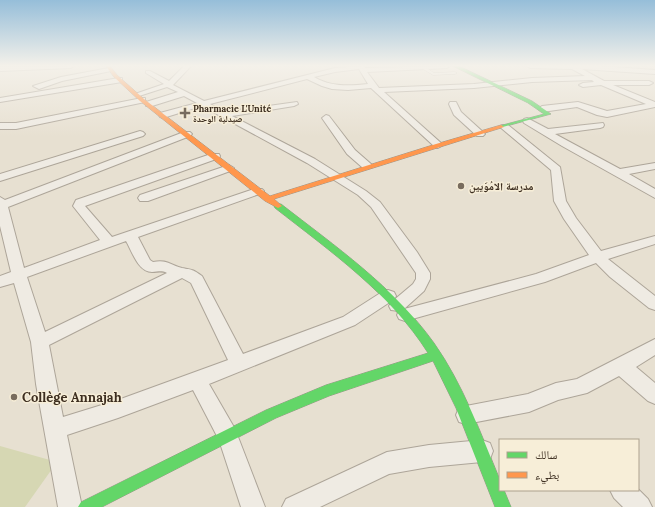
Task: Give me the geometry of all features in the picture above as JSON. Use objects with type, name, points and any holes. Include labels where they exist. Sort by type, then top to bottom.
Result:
[{"type":"street","points":[[0,94],[20,90]]},
{"type":"street","points":[[41,90],[45,93]]},
{"type":"street","points":[[0,100],[64,90]]},
{"type":"street","points":[[131,90],[363,273],[397,306],[435,356],[466,415],[500,494]]},
{"type":"street","points":[[143,99],[160,90]]},
{"type":"street","points":[[179,90],[223,115],[311,161],[362,193],[376,205],[423,273],[423,279],[419,287],[397,306]]},
{"type":"street","points":[[163,115],[255,90]]},
{"type":"street","points":[[377,90],[438,145]]},
{"type":"street","points":[[0,282],[130,235],[263,195],[335,177],[438,145],[548,114],[542,109],[504,90]]},
{"type":"street","points":[[617,90],[655,105]]},
{"type":"street","points":[[509,92],[524,91]]},
{"type":"street","points":[[0,126],[16,126],[143,99],[184,92]]},
{"type":"street","points":[[631,96],[655,96]]},
{"type":"street","points":[[223,115],[294,104]]},
{"type":"street","points":[[453,104],[457,113],[480,134]]},
{"type":"street","points":[[542,109],[578,104],[600,113],[607,114],[655,105]]},
{"type":"street","points":[[326,118],[351,152],[367,166]]},
{"type":"street","points":[[527,121],[566,144],[619,172],[655,194]]},
{"type":"street","points":[[546,132],[600,124]]},
{"type":"street","points":[[505,127],[556,169],[560,201],[570,218],[598,257],[615,273],[653,299]]},
{"type":"street","points":[[0,178],[140,134]]},
{"type":"street","points":[[70,507],[46,384],[40,342],[19,275],[1,203],[187,134]]},
{"type":"street","points":[[109,242],[79,206],[82,201],[215,156]]},
{"type":"street","points":[[619,172],[655,166]]},
{"type":"street","points":[[144,198],[229,168]]},
{"type":"street","points":[[130,235],[145,263],[151,267],[162,265],[180,273],[188,273],[198,280],[239,364]]},
{"type":"street","points":[[56,429],[118,409],[198,380],[349,321],[397,306],[540,278],[598,257],[655,240]]},
{"type":"street","points":[[40,342],[180,273]]},
{"type":"street","points":[[466,415],[529,403],[556,392],[580,387],[621,366],[655,346]]},
{"type":"street","points":[[86,507],[271,414],[326,391],[435,356]]},
{"type":"street","points":[[621,366],[655,395]]},
{"type":"street","points":[[198,380],[228,436],[253,507]]},
{"type":"street","points":[[294,507],[387,463],[429,456],[482,452]]},
{"type":"street","points":[[623,491],[640,507]]},
{"type":"green space","points":[[0,446],[57,462],[25,507],[0,507]]},
{"type":"traffic: fast","points":[[501,127],[548,114],[530,102],[504,90]]},
{"type":"traffic: fast","points":[[278,206],[375,285],[393,302],[425,340],[440,364],[462,406],[503,507]]},
{"type":"traffic: fast","points":[[86,507],[271,414],[326,391],[435,356]]},
{"type":"traffic: slow","points":[[132,90],[142,100],[278,206]]},
{"type":"traffic: slow","points":[[268,199],[438,145],[501,127]]},
{"type":"place","name":"Pharmacie L'Unité صيدلية الوحدة","points":[[185,113]]},
{"type":"place","name":"مدرسة الامُوَيين","points":[[461,186]]},
{"type":"place","name":"Collège Annajah","points":[[14,397]]}]
